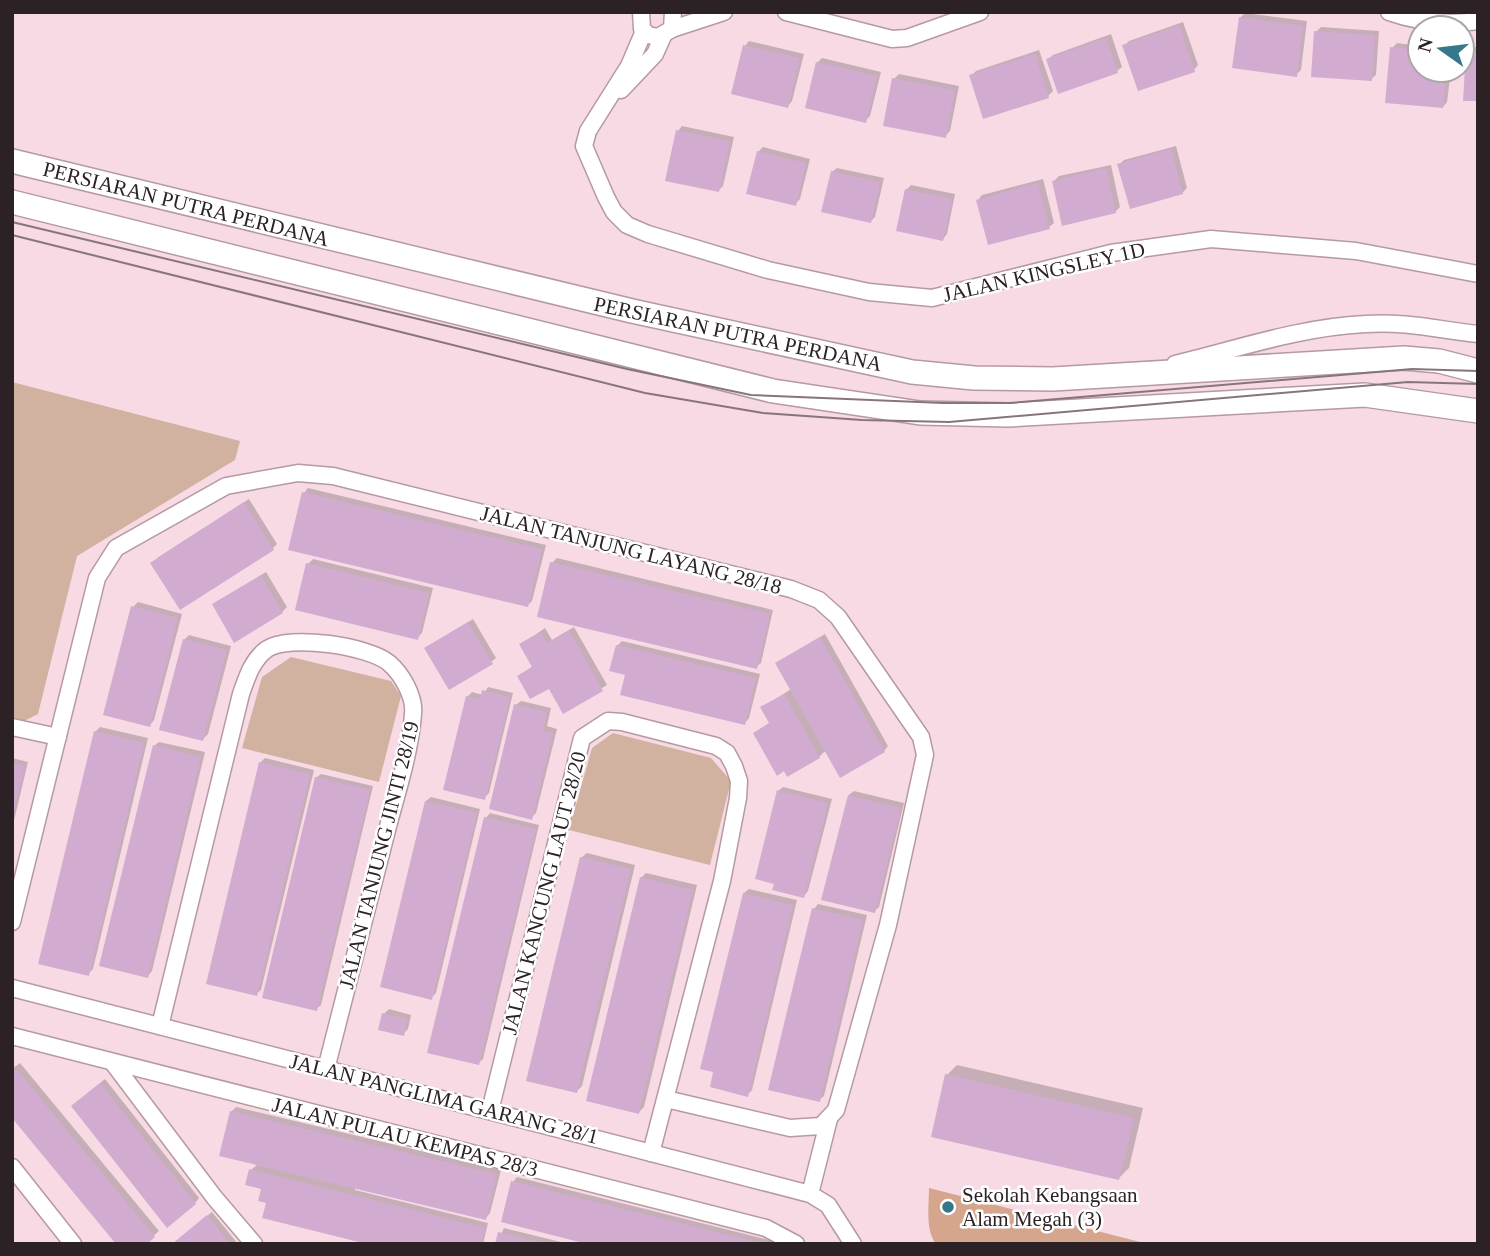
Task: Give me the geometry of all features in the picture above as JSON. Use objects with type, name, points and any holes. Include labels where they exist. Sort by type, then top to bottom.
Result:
[{"type":"main road","name":"PERSIARAN PUTRA PERDANA","points":[[12,161],[632,311],[912,372],[974,379],[1053,379],[1280,368],[1404,358],[1439,361],[1478,371]]},
{"type":"main road","name":"PERSIARAN PUTRA PERDANA","points":[[12,202],[773,391],[920,413],[1007,415],[1365,394],[1478,411]]},
{"type":"street","points":[[637,19],[653,37],[670,26],[724,12]]},
{"type":"street","points":[[786,12],[892,39],[907,38],[980,12]]},
{"type":"street","points":[[1389,12],[1444,22],[1478,21]]},
{"type":"street","name":"JALAN KINGSLEY 1D","points":[[637,19],[629,66],[588,131],[584,146],[614,212],[627,225],[648,234],[768,270],[869,292],[932,298],[1111,253],[1211,239],[1356,251],[1478,274]]},
{"type":"street","name":"JALAN KINGSLEY 1D","points":[[604,106],[641,71],[670,26]]},
{"type":"street","points":[[1139,373],[1318,329],[1398,323],[1478,334]]},
{"type":"street","name":"JALAN TANJUNG LAYANG 28/18","points":[[12,922],[97,578],[105,561],[131,538],[226,485],[298,473],[334,476],[791,589],[819,600],[838,617],[921,737],[925,755],[888,925],[836,1110],[829,1119],[810,1194]]},
{"type":"street","name":"JALAN TANJUNG JINTI 28/19","points":[[160,1026],[241,694],[257,658],[269,648],[287,641],[308,641],[373,654],[389,662],[401,677],[414,711],[397,792],[326,1069]]},
{"type":"street","name":"JALAN KANCUNG LAUT 28/20","points":[[490,1111],[582,738],[608,722],[622,722],[716,746],[727,753],[739,781],[722,881],[651,1153]]},
{"type":"street","points":[[12,726],[58,737]]},
{"type":"street","name":"JALAN PANGLIMA GARANG 28/1","points":[[12,988],[810,1194],[828,1205],[853,1244]]},
{"type":"street","name":"JALAN PULAU KEMPAS 28/3","points":[[12,1036],[766,1228],[796,1244]]},
{"type":"street","points":[[113,1063],[214,1197],[254,1244]]},
{"type":"street","points":[[666,1099],[790,1128],[808,1129],[829,1119]]},
{"type":"street","points":[[12,1167],[73,1244]]},
{"type":"shaded area","points":[[12,382],[240,441],[235,460],[77,556],[38,714],[24,721],[12,718]]},
{"type":"shaded area","points":[[291,657],[391,681],[401,696],[379,782],[242,748],[262,677]]},
{"type":"shaded area","points":[[613,733],[711,758],[731,781],[710,865],[569,830],[592,748]]},
{"type":"shaded area","name":"Sekolah Kebangsaan Alam Megah (3)","points":[[929,1188],[1148,1244],[936,1244],[929,1225]]},
{"type":"building","points":[[1239,17],[1303,26],[1297,77],[1232,68]]},
{"type":"building","points":[[1179,25],[1195,72],[1138,91],[1122,45]]},
{"type":"building","points":[[1314,31],[1375,35],[1372,81],[1311,77]]},
{"type":"building","points":[[1106,38],[1118,73],[1058,94],[1046,59]]},
{"type":"building","points":[[743,45],[800,58],[788,108],[731,94]]},
{"type":"building","points":[[1390,47],[1406,49],[1406,84],[1446,84],[1443,108],[1385,103]]},
{"type":"building","points":[[1478,51],[1478,101],[1463,101],[1464,84],[1476,84]]},
{"type":"building","points":[[1035,54],[1049,98],[983,119],[969,75]]},
{"type":"building","points":[[816,62],[877,76],[866,123],[805,108]]},
{"type":"building","points":[[892,78],[955,90],[946,138],[883,126]]},
{"type":"building","points":[[676,130],[730,141],[719,192],[665,181]]},
{"type":"building","points":[[1171,149],[1183,194],[1130,209],[1117,164]]},
{"type":"building","points":[[757,151],[806,163],[796,206],[746,194]]},
{"type":"building","points":[[1106,168],[1116,213],[1062,226],[1052,181]]},
{"type":"building","points":[[831,171],[880,182],[871,223],[821,212]]},
{"type":"building","points":[[1038,183],[1050,229],[988,245],[976,200]]},
{"type":"building","points":[[905,189],[952,199],[943,241],[896,231]]},
{"type":"building","points":[[302,492],[542,549],[528,607],[288,550]]},
{"type":"building","points":[[244,502],[274,550],[180,610],[150,563]]},
{"type":"building","points":[[550,562],[770,614],[757,669],[537,617]]},
{"type":"building","points":[[306,563],[429,593],[418,640],[295,610]]},
{"type":"building","points":[[261,575],[283,613],[234,643],[212,604]]},
{"type":"building","points":[[131,606],[178,618],[150,727],[103,715]]},
{"type":"building","points":[[468,622],[493,664],[449,690],[424,648]]},
{"type":"building","points":[[569,630],[603,691],[563,714],[549,689],[530,699],[517,676],[532,667],[519,644],[540,632],[547,643]]},
{"type":"building","points":[[820,637],[885,752],[840,778],[775,663]]},
{"type":"building","points":[[183,639],[227,650],[203,741],[159,730]]},
{"type":"building","points":[[616,645],[756,678],[745,725],[620,695],[625,675],[609,671]]},
{"type":"building","points":[[482,690],[510,697],[485,800],[443,790],[466,696],[480,699]]},
{"type":"building","points":[[784,694],[820,758],[787,777],[784,771],[777,776],[753,733],[769,723],[760,707]]},
{"type":"building","points":[[514,704],[547,712],[543,731],[553,733],[532,820],[489,809]]},
{"type":"building","points":[[94,731],[144,743],[89,976],[38,964]]},
{"type":"building","points":[[153,745],[201,757],[148,978],[99,966]]},
{"type":"building","points":[[259,762],[310,774],[257,996],[206,984]]},
{"type":"building","points":[[12,763],[25,766],[13,815],[12,815]]},
{"type":"building","points":[[315,777],[370,790],[317,1011],[262,998]]},
{"type":"building","points":[[777,790],[828,803],[804,898],[772,890],[774,884],[755,879]]},
{"type":"building","points":[[848,795],[901,808],[875,913],[821,900]]},
{"type":"building","points":[[425,801],[477,813],[432,1000],[380,987]]},
{"type":"building","points":[[484,817],[536,829],[479,1065],[427,1053]]},
{"type":"building","points":[[580,857],[631,869],[577,1093],[526,1081]]},
{"type":"building","points":[[640,877],[693,890],[639,1114],[586,1101]]},
{"type":"building","points":[[743,893],[793,905],[748,1097],[710,1087],[713,1072],[700,1069]]},
{"type":"building","points":[[812,908],[863,920],[820,1102],[768,1090]]},
{"type":"building","points":[[382,1013],[407,1019],[404,1036],[378,1030]]},
{"type":"building","points":[[14,1066],[155,1237],[147,1244],[116,1244],[12,1118]]},
{"type":"building","points":[[945,1074],[1134,1118],[1119,1180],[931,1137]]},
{"type":"building","points":[[100,1083],[196,1204],[167,1228],[71,1106]]},
{"type":"building","points":[[230,1111],[497,1174],[486,1220],[219,1156]]},
{"type":"building","points":[[249,1169],[485,1228],[481,1244],[367,1244],[262,1218],[266,1203],[258,1201],[261,1189],[245,1185]]},
{"type":"building","points":[[511,1181],[761,1243],[587,1244],[501,1222]]},
{"type":"building","points":[[207,1215],[230,1244],[172,1244]]},
{"type":"building","points":[[498,1232],[544,1243],[544,1244],[495,1244]]},
{"type":"tram line","points":[[12,222],[627,369],[751,395],[1011,403],[1412,369],[1478,371]]},
{"type":"tram line","points":[[12,235],[645,393],[763,413],[862,420],[949,422],[1408,382],[1478,384]]},
{"type":"place","name":"Sekolah Kebangsaan Alam Megah (3)","points":[[948,1207]]}]
